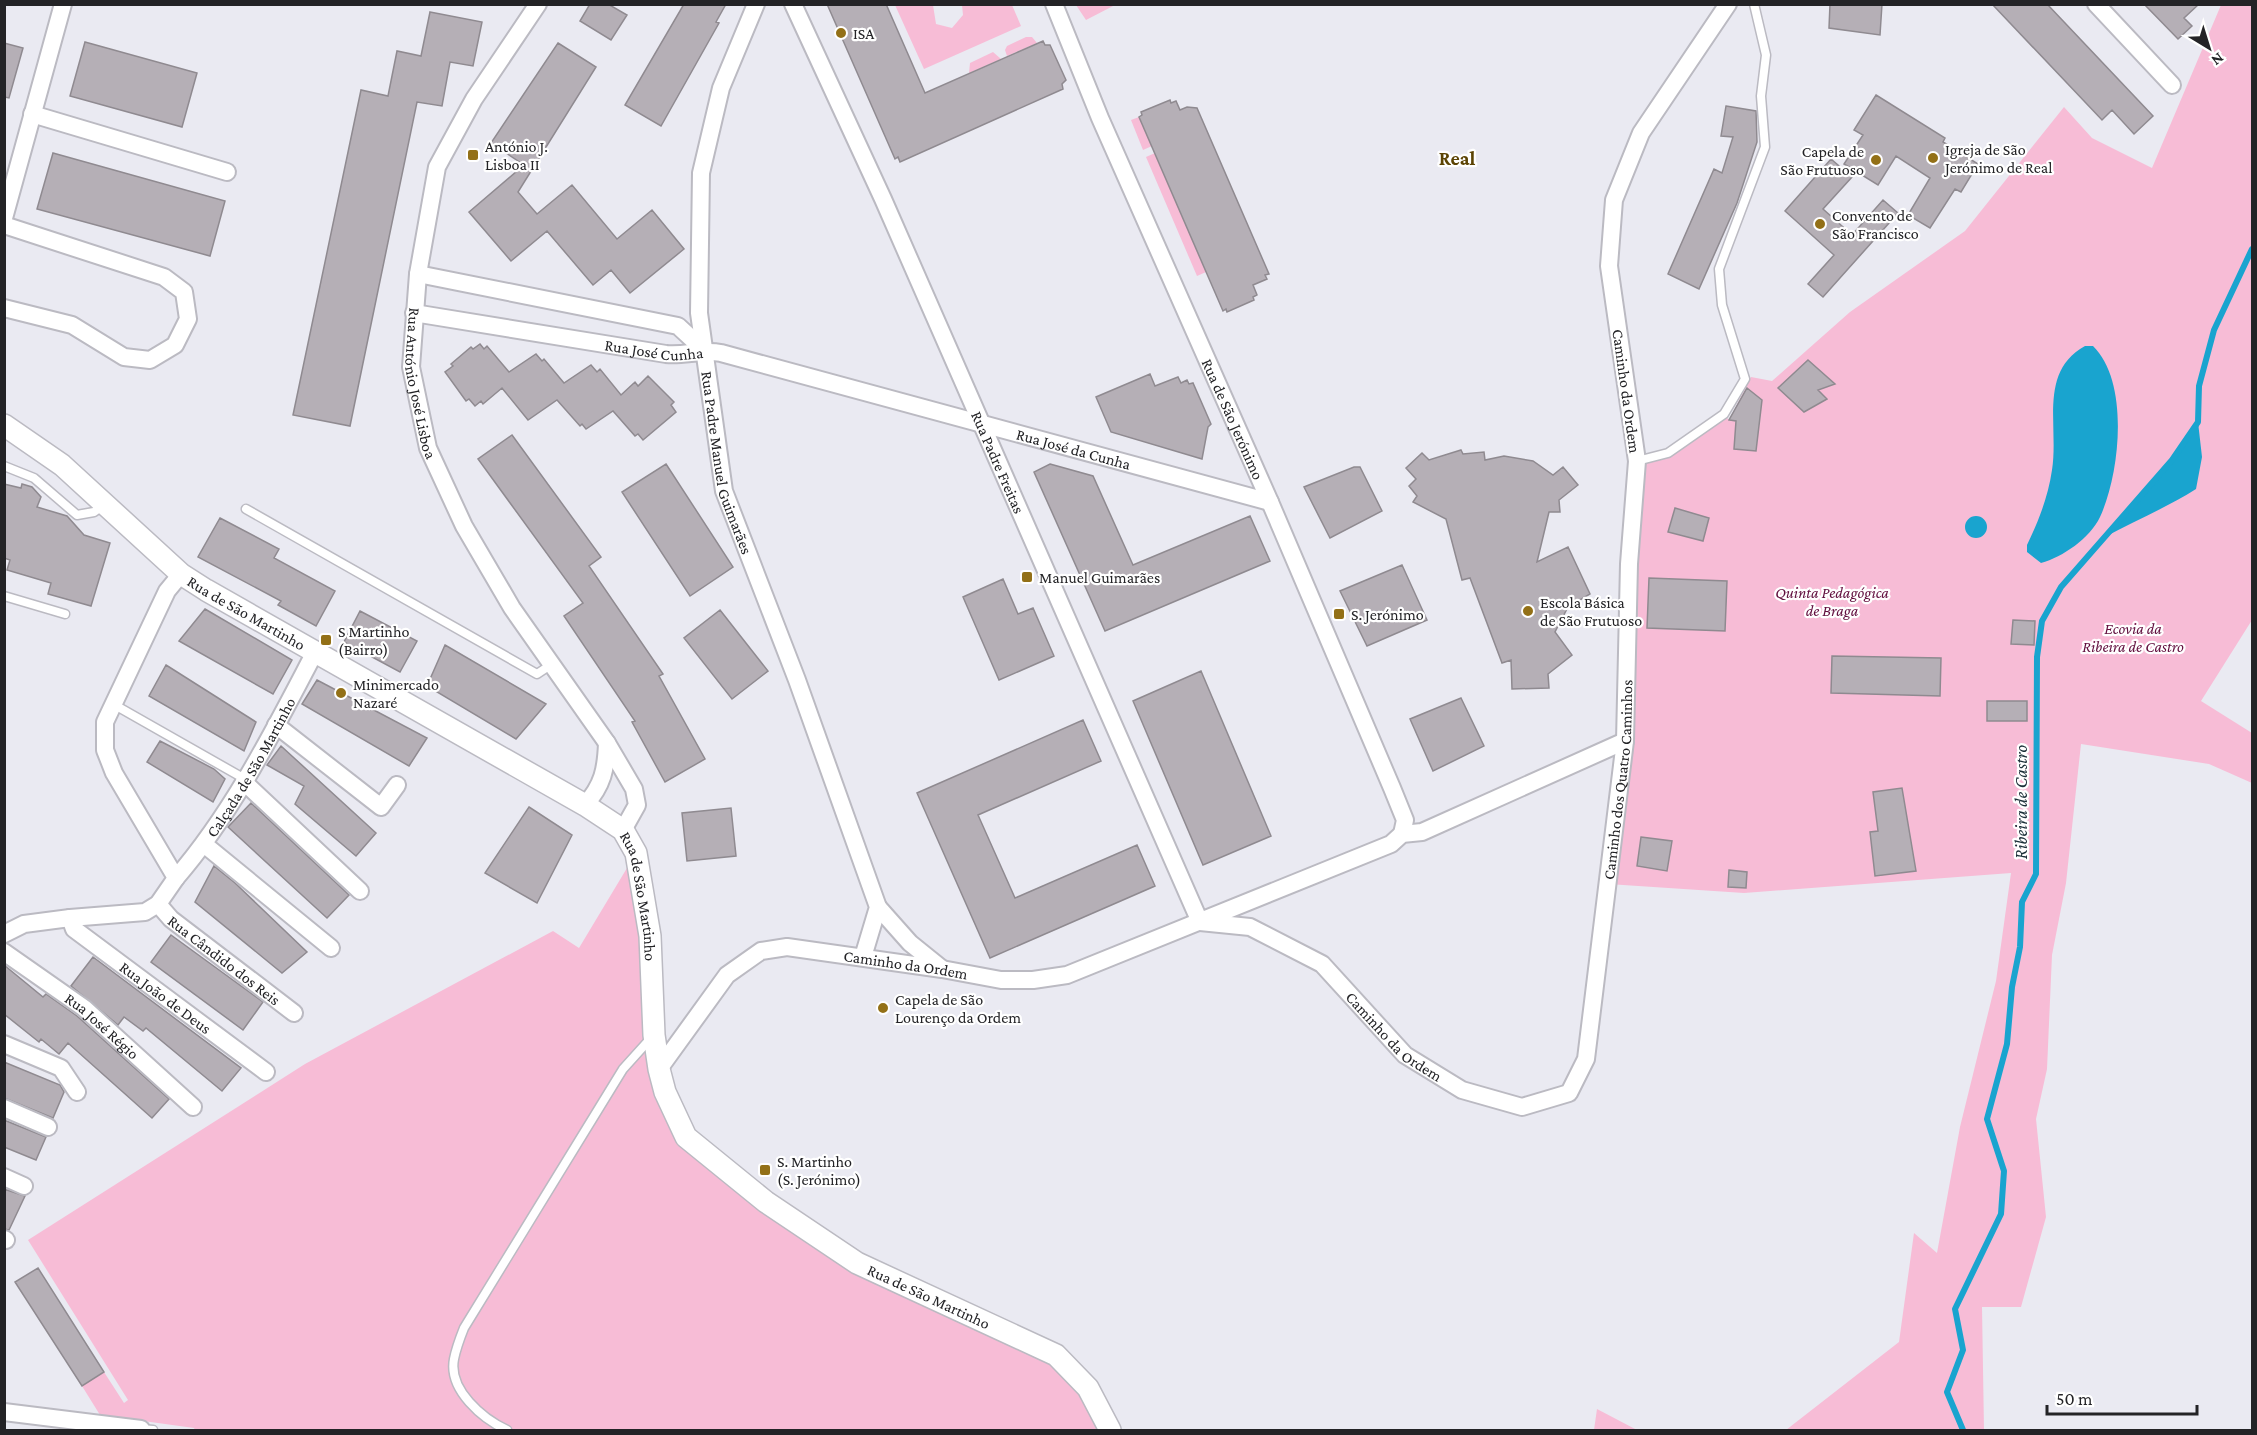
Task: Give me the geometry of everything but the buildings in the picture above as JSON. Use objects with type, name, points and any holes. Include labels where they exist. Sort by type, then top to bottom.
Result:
[{"type":"street","points":[[4,218],[63,4]]},
{"type":"street","name":"Rua António José Lisboa","points":[[538,4],[474,99],[437,167],[418,273],[411,367],[428,448],[469,536],[512,608],[607,743],[634,789],[637,805],[622,830]]},
{"type":"street","name":"Rua Padre Manuel Guimarães","points":[[756,4],[721,88],[701,173],[699,313],[724,491],[797,680],[878,907],[910,943],[942,969]]},
{"type":"street","name":"Rua Padre Freitas","points":[[793,4],[883,199],[1200,922]]},
{"type":"street","name":"Rua de São Jerónimo","points":[[1054,4],[1104,128],[1270,502],[1405,820],[1402,834]]},
{"type":"street","name":"Caminho da Ordem","points":[[1637,461],[1609,266],[1614,200],[1641,133],[1728,4]]},
{"type":"street","points":[[2096,4],[2172,85]]},
{"type":"street","points":[[32,114],[227,172]]},
{"type":"street","points":[[4,225],[164,277],[184,292],[188,319],[175,345],[150,360],[124,357],[72,325],[4,308]]},
{"type":"street","name":"Rua José Cunha","points":[[418,273],[678,326],[704,350]]},
{"type":"street","name":"Rua José Cunha","points":[[414,313],[677,356],[704,350]]},
{"type":"street","name":"Rua José da Cunha","points":[[704,350],[1270,502]]},
{"type":"street","name":"Rua de São Martinho","points":[[4,425],[62,465],[181,574],[585,805],[622,830],[636,853],[643,885],[650,936],[654,1035],[659,1069],[665,1092],[686,1137],[766,1202],[857,1263],[1056,1355],[1088,1388],[1110,1431]]},
{"type":"street","name":"Caminho dos Quatro Caminhos","points":[[1569,1093],[1586,1059],[1625,741],[1629,564],[1637,461]]},
{"type":"street","points":[[176,878],[114,774],[105,750],[105,722],[167,591],[181,574]]},
{"type":"street","name":"Calçada de São Martinho","points":[[158,904],[176,878],[205,845],[245,780],[315,652]]},
{"type":"street","points":[[276,725],[381,807],[397,786]]},
{"type":"street","name":"Caminho da Ordem","points":[[659,1069],[727,975],[761,951],[787,947],[942,969],[1001,981],[1033,980],[1067,975],[1391,844],[1402,834],[1422,831],[1625,741]]},
{"type":"street","points":[[585,805],[600,786],[606,773],[607,743]]},
{"type":"street","points":[[245,780],[360,891]]},
{"type":"street","points":[[205,845],[331,948]]},
{"type":"street","points":[[4,934],[24,924],[145,912],[158,904]]},
{"type":"street","name":"Rua Cândido dos Reis","points":[[158,904],[171,919],[294,1012]]},
{"type":"street","points":[[863,957],[878,907]]},
{"type":"street","name":"Rua João de Deus","points":[[70,918],[74,928],[266,1072]]},
{"type":"street","name":"Caminho da Ordem","points":[[1200,922],[1250,927],[1322,964],[1405,1055],[1462,1090],[1522,1107],[1569,1093]]},
{"type":"street","name":"Rua José Régio","points":[[4,952],[84,1008],[193,1107]]},
{"type":"street","points":[[4,1044],[61,1068],[77,1092]]},
{"type":"street","points":[[4,1108],[48,1127]]},
{"type":"street","points":[[4,1177],[24,1186]]},
{"type":"street","points":[[4,1412],[147,1430]]},
{"type":"lane","name":"Caminho da Ordem","points":[[1637,461],[1668,453],[1724,414],[1745,379],[1722,305],[1719,269],[1765,147],[1761,96],[1766,54],[1754,4]]},
{"type":"lane","points":[[4,466],[34,478],[77,515],[94,512],[105,504]]},
{"type":"lane","points":[[246,509],[537,674],[552,664]]},
{"type":"lane","points":[[4,596],[65,614]]},
{"type":"lane","points":[[113,704],[245,780]]},
{"type":"lane","points":[[507,1431],[479,1412],[460,1392],[453,1362],[464,1328],[623,1069],[654,1035]]},
{"type":"green space","points":[[895,5],[933,5],[936,24],[952,28],[963,15],[962,5],[1012,5],[1021,26],[924,69]]},
{"type":"green space","points":[[1076,5],[1115,5],[1086,20]]},
{"type":"green space","name":"Quinta Pedagógica de Braga","points":[[2221,5],[2252,5],[2252,620],[2201,701],[2252,733],[2252,783],[2209,764],[2081,744],[2066,883],[2052,955],[2047,1069],[2036,1119],[2046,1217],[2021,1307],[1982,1307],[1984,1430],[1786,1430],[1899,1342],[1914,1233],[1937,1253],[1960,1127],[1996,981],[2011,873],[1744,893],[1608,884],[1637,461],[1668,453],[1724,414],[1729,420],[1751,377],[1772,381],[1850,312],[1965,231],[2064,107],[2092,138],[2152,168]]},
{"type":"green space","points":[[1026,37],[1032,37],[1037,43],[1007,56],[1005,50],[1007,46]]},
{"type":"green space","points":[[993,52],[1001,59],[969,73],[970,63]]},
{"type":"green space","points":[[1139,117],[1152,146],[1143,150],[1131,120]]},
{"type":"green space","points":[[1155,153],[1206,272],[1197,276],[1146,157]]},
{"type":"green space","points":[[636,853],[654,1035],[686,1137],[857,1263],[1056,1355],[1110,1430],[195,1430],[194,1428],[100,1415],[82,1386],[104,1372],[124,1403],[128,1400],[28,1240],[305,1064],[553,931],[579,948]]},
{"type":"green space","points":[[1597,1409],[1637,1430],[1594,1430]]},
{"type":"water","points":[[2085,346],[2093,346],[2105,362],[2113,382],[2118,429],[2113,477],[2100,517],[2090,532],[2075,546],[2041,563],[2027,552],[2027,545],[2048,490],[2052,470],[2056,385],[2061,370],[2070,357]]},
{"type":"water","points":[[2198,422],[2202,457],[2196,489],[2103,538],[2172,460]]},
{"type":"water","points":[[1972,516],[1980,516],[1987,523],[1987,531],[1980,538],[1972,538],[1965,531],[1965,523]]},
{"type":"waterway","name":"Ribeira de Castro","points":[[1963,1430],[1947,1392],[1963,1350],[1955,1309],[2001,1214],[2004,1171],[1987,1119],[2007,1044],[2012,987],[2020,947],[2022,902],[2036,874],[2037,657],[2042,621],[2061,587],[2172,460],[2198,422],[2199,386],[2214,330],[2252,249]]},
{"type":"place","name":"ISA","points":[[841,33]]},
{"type":"place","name":"António J. Lisboa II","points":[[473,155]]},
{"type":"place","name":"Igreja de São Jerónimo de Real","points":[[1933,158]]},
{"type":"place","name":"Capela de São Frutuoso","points":[[1876,160]]},
{"type":"place","name":"Convento de São Francisco","points":[[1820,224]]},
{"type":"place","name":"Manuel Guimarães","points":[[1027,577]]},
{"type":"place","name":"Escola Básica de São Frutuoso","points":[[1528,611]]},
{"type":"place","name":"S. Jerónimo","points":[[1339,614]]},
{"type":"place","name":"S Martinho (Bairro)","points":[[326,640]]},
{"type":"place","name":"Minimercado Nazaré","points":[[341,693]]},
{"type":"place","name":"Capela de São Lourenço da Ordem","points":[[883,1008]]},
{"type":"place","name":"S. Martinho (S. Jerónimo)","points":[[765,1170]]},
{"type":"district","name":"Real","points":[[1457,158]]},
{"type":"park label","name":"Ecovia da Ribeira de Castro","points":[[2133,637]]}]
